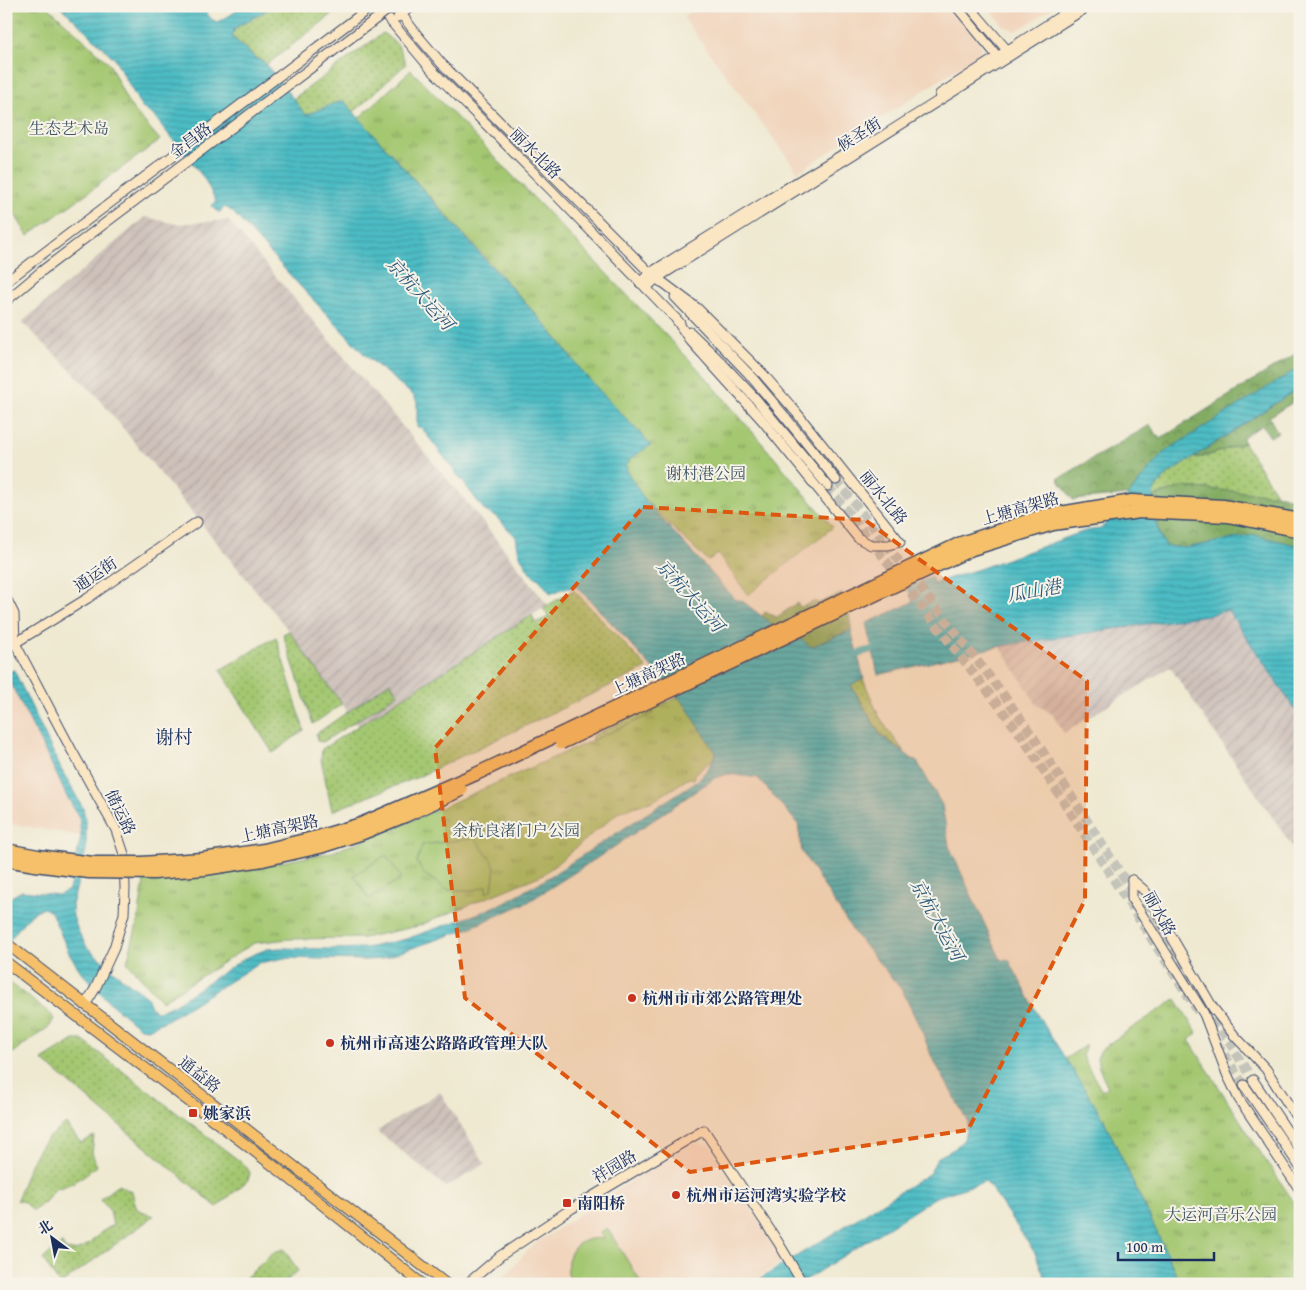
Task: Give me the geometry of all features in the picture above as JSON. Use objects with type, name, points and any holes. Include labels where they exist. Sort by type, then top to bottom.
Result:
[{"type":"highway","name":"上塘高架路","points":[[6,850],[93,863],[141,863],[202,859],[264,850],[361,824],[476,774],[961,543],[1042,516],[1132,502],[1223,506],[1300,520]]},
{"type":"highway","name":"上塘高架路","points":[[6,860],[36,866],[89,872],[154,873],[205,869],[263,860],[320,847],[406,816],[972,549],[1053,524],[1140,512],[1228,516],[1300,531]]},
{"type":"main road","name":"通益路","points":[[9,945],[446,1284]]},
{"type":"main road","name":"通益路","points":[[6,962],[279,1170],[422,1284]]},
{"type":"street","name":"金昌路","points":[[6,282],[372,6]]},
{"type":"street","name":"丽水北路","points":[[378,6],[430,69],[553,192],[676,320],[720,360],[832,483],[786,418],[749,374],[442,64],[394,6]]},
{"type":"street","name":"金昌路","points":[[6,301],[67,252],[394,6]]},
{"type":"street","points":[[392,22],[412,6]]},
{"type":"street","points":[[956,6],[1004,55]]},
{"type":"street","points":[[969,6],[1004,55]]},
{"type":"street","name":"候圣街","points":[[1004,55],[1076,6]]},
{"type":"street","name":"候圣街","points":[[643,286],[654,276],[792,185],[1004,55],[1089,6]]},
{"type":"street","name":"丽水北路","points":[[654,276],[697,308],[763,374],[796,412],[900,542],[888,545],[871,545],[858,538],[762,420],[689,339],[676,320]]},
{"type":"street","name":"通运街","points":[[11,645],[88,598],[197,522]]},
{"type":"street","points":[[6,598],[14,614],[11,645]]},
{"type":"street","points":[[6,632],[11,645]]},
{"type":"street","name":"储运路","points":[[11,645],[116,830],[124,854],[124,914],[114,948],[95,989],[85,1005]]},
{"type":"street","name":"丽水路","points":[[1300,1123],[1266,1069],[1234,1035],[1213,1008],[1145,891],[1132,880],[1132,899],[1204,1014],[1227,1074],[1239,1099],[1300,1190]]},
{"type":"street","points":[[1253,1080],[1300,1150]]},
{"type":"street","points":[[1244,1085],[1300,1167]]},
{"type":"street","name":"祥园路","points":[[467,1284],[500,1256],[571,1209],[704,1130],[778,1242],[803,1284]]},
{"type":"highlighted area","points":[[643,507],[865,520],[1087,681],[1085,900],[968,1130],[690,1172],[465,998],[435,748]]},
{"type":"shaded area","points":[[698,6],[952,6],[981,44],[980,54],[798,172],[683,17]]},
{"type":"shaded area","points":[[989,6],[1056,6],[1016,31],[1002,25]]},
{"type":"shaded area","points":[[145,217],[176,224],[228,220],[470,506],[548,605],[358,726],[285,626],[95,394],[22,322]]},
{"type":"shaded area","name":"瓜山港","points":[[1228,610],[1300,717],[1300,858],[1170,667],[1064,733],[1052,714],[1037,705],[1000,646],[1213,614]]},
{"type":"shaded area","points":[[6,674],[76,812],[81,836],[6,823]]},
{"type":"shaded area","points":[[440,1092],[485,1164],[446,1187],[377,1131]]},
{"type":"shaded area","name":"杭州市运河湾实验学校","points":[[691,1142],[710,1145],[785,1260],[747,1284],[497,1284],[534,1244]]},
{"type":"green space","name":"生态艺术岛","points":[[6,6],[47,6],[109,63],[128,103],[160,140],[28,236],[12,210],[6,205]]},
{"type":"green space","points":[[274,6],[343,6],[266,65],[255,58],[232,36],[235,28]]},
{"type":"green space","points":[[383,33],[398,45],[406,64],[354,112],[343,100],[306,115],[293,99]]},
{"type":"green space","name":"谢村港公园","points":[[411,70],[704,375],[833,527],[748,595],[718,554],[708,561],[649,504],[631,478],[626,466],[631,457],[650,445],[584,374],[550,330],[359,118]]},
{"type":"green space","points":[[1300,351],[1300,368],[1166,451],[1128,495],[1073,500],[1058,479],[1150,425],[1160,439]]},
{"type":"green space","points":[[1300,387],[1300,398],[1269,417],[1278,433],[1270,437],[1262,425],[1243,437],[1244,443],[1203,457],[1194,457]]},
{"type":"green space","points":[[1244,443],[1277,495],[1182,487],[1153,497],[1156,487],[1168,474],[1194,457],[1203,457]]},
{"type":"green space","points":[[1182,487],[1282,495],[1300,502],[1300,546],[1254,535],[1185,548],[1166,546],[1155,517],[1153,497]]},
{"type":"green space","points":[[574,590],[647,668],[418,777],[332,811],[321,759],[322,749],[532,615],[535,623],[549,617],[543,608]]},
{"type":"green space","points":[[843,593],[851,621],[851,630],[811,647],[790,631],[780,636],[762,616],[765,612],[777,617],[797,603],[801,607],[815,601],[818,603]]},
{"type":"green space","points":[[289,631],[342,704],[313,724],[283,634]]},
{"type":"green space","points":[[276,637],[304,730],[273,753],[220,670]]},
{"type":"green space","points":[[863,679],[878,714],[905,753],[881,735],[851,685]]},
{"type":"green space","points":[[390,682],[398,694],[323,742],[317,741],[316,734]]},
{"type":"green space","name":"余杭良渚门户公园","points":[[684,695],[728,743],[696,773],[694,779],[689,778],[653,801],[620,811],[544,874],[418,926],[363,938],[288,939],[254,943],[162,1001],[127,962],[138,921],[144,881],[246,869],[332,852],[393,829],[654,713],[650,709]]},
{"type":"green space","points":[[650,709],[656,714],[591,741],[592,736]]},
{"type":"green space","points":[[475,838],[495,866],[492,890],[486,893],[487,886],[474,890],[447,890],[423,873],[417,862],[422,845]]},
{"type":"green space","points":[[386,855],[401,878],[369,899],[354,875]]},
{"type":"green space","points":[[6,980],[51,1014],[54,1019],[50,1026],[6,1058]]},
{"type":"green space","name":"大运河音乐公园","points":[[1176,999],[1197,1033],[1189,1040],[1300,1211],[1300,1284],[1181,1284],[1103,1118],[1065,1059],[1086,1045],[1082,1055],[1102,1091],[1108,1087],[1099,1068],[1097,1058],[1101,1050]]},
{"type":"green space","points":[[74,1040],[82,1040],[246,1166],[250,1173],[248,1180],[217,1207],[42,1060]]},
{"type":"green space","points":[[66,1124],[81,1143],[94,1136],[92,1153],[97,1166],[75,1182],[54,1190],[45,1202],[33,1211],[24,1202],[17,1200],[25,1177],[35,1155],[44,1142]]},
{"type":"green space","points":[[118,1185],[132,1192],[137,1209],[154,1216],[59,1284],[43,1259],[62,1243],[65,1250],[76,1251],[89,1244],[100,1233],[113,1225],[110,1211],[100,1199]]},
{"type":"green space","points":[[607,1228],[642,1284],[572,1284],[568,1275],[568,1266],[569,1257],[573,1250],[585,1240],[594,1238],[604,1239],[600,1233]]},
{"type":"green space","points":[[284,1249],[298,1271],[283,1284],[239,1284],[274,1252]]},
{"type":"water","name":"京杭大运河","points":[[60,6],[202,6],[211,19],[217,22],[233,14],[240,6],[274,6],[235,28],[232,37],[255,58],[264,62],[306,115],[343,100],[550,330],[584,374],[651,445],[631,458],[626,466],[628,473],[646,502],[736,600],[741,600],[768,621],[780,636],[790,631],[811,647],[851,630],[864,679],[851,685],[880,735],[918,763],[942,805],[949,846],[1001,960],[1009,960],[1039,1017],[1103,1118],[1181,1284],[1049,1284],[1035,1253],[986,1181],[936,1197],[799,1284],[752,1284],[930,1173],[937,1158],[954,1149],[964,1139],[968,1122],[931,1055],[902,990],[854,933],[802,852],[798,824],[758,778],[728,774],[715,778],[605,853],[528,902],[465,930],[380,959],[285,958],[259,963],[169,1019],[148,1029],[140,1028],[111,1004],[81,972],[69,953],[51,912],[44,908],[33,913],[6,945],[6,903],[11,897],[22,891],[59,895],[69,890],[81,836],[79,817],[66,795],[6,672],[14,670],[61,769],[83,808],[86,822],[86,850],[72,905],[78,931],[87,947],[147,997],[151,1007],[156,1011],[175,1004],[245,958],[267,949],[366,948],[406,939],[503,903],[546,879],[697,781],[708,769],[716,753],[685,705],[577,587],[562,589],[551,594],[539,579],[531,574],[519,554],[516,537],[495,516],[485,511],[421,427],[417,427],[417,402],[414,396],[366,356],[232,211],[225,207],[219,213],[212,206],[216,201],[204,178],[153,115],[142,108],[115,59]]},
{"type":"water","points":[[1300,367],[1300,387],[1168,474],[1156,487],[1153,494],[1156,523],[1166,546],[1185,548],[1254,535],[1300,546],[1300,717],[1228,610],[1213,614],[1000,646],[878,675],[867,623],[913,602],[908,588],[931,577],[934,583],[1085,531],[1101,529],[1166,451]]},
{"type":"waterway","name":"瓜山港","points":[[851,658],[880,647]]},
{"type":"tunnel","points":[[836,480],[1001,691],[1039,745],[1134,894]]},
{"type":"tunnel","points":[[828,486],[1022,737],[1200,1015]]},
{"type":"tunnel","points":[[1141,905],[1253,1080]]},
{"type":"tunnel","points":[[1217,1043],[1244,1085]]},
{"type":"place","name":"杭州市市郊公路管理处","points":[[632,998]]},
{"type":"place","name":"杭州市高速公路路政管理大队","points":[[330,1043]]},
{"type":"place","name":"姚家浜","points":[[193,1113]]},
{"type":"place","name":"杭州市运河湾实验学校","points":[[676,1195]]},
{"type":"place","name":"南阳桥","points":[[567,1203]]},
{"type":"district","name":"谢村","points":[[174,737]]}]
